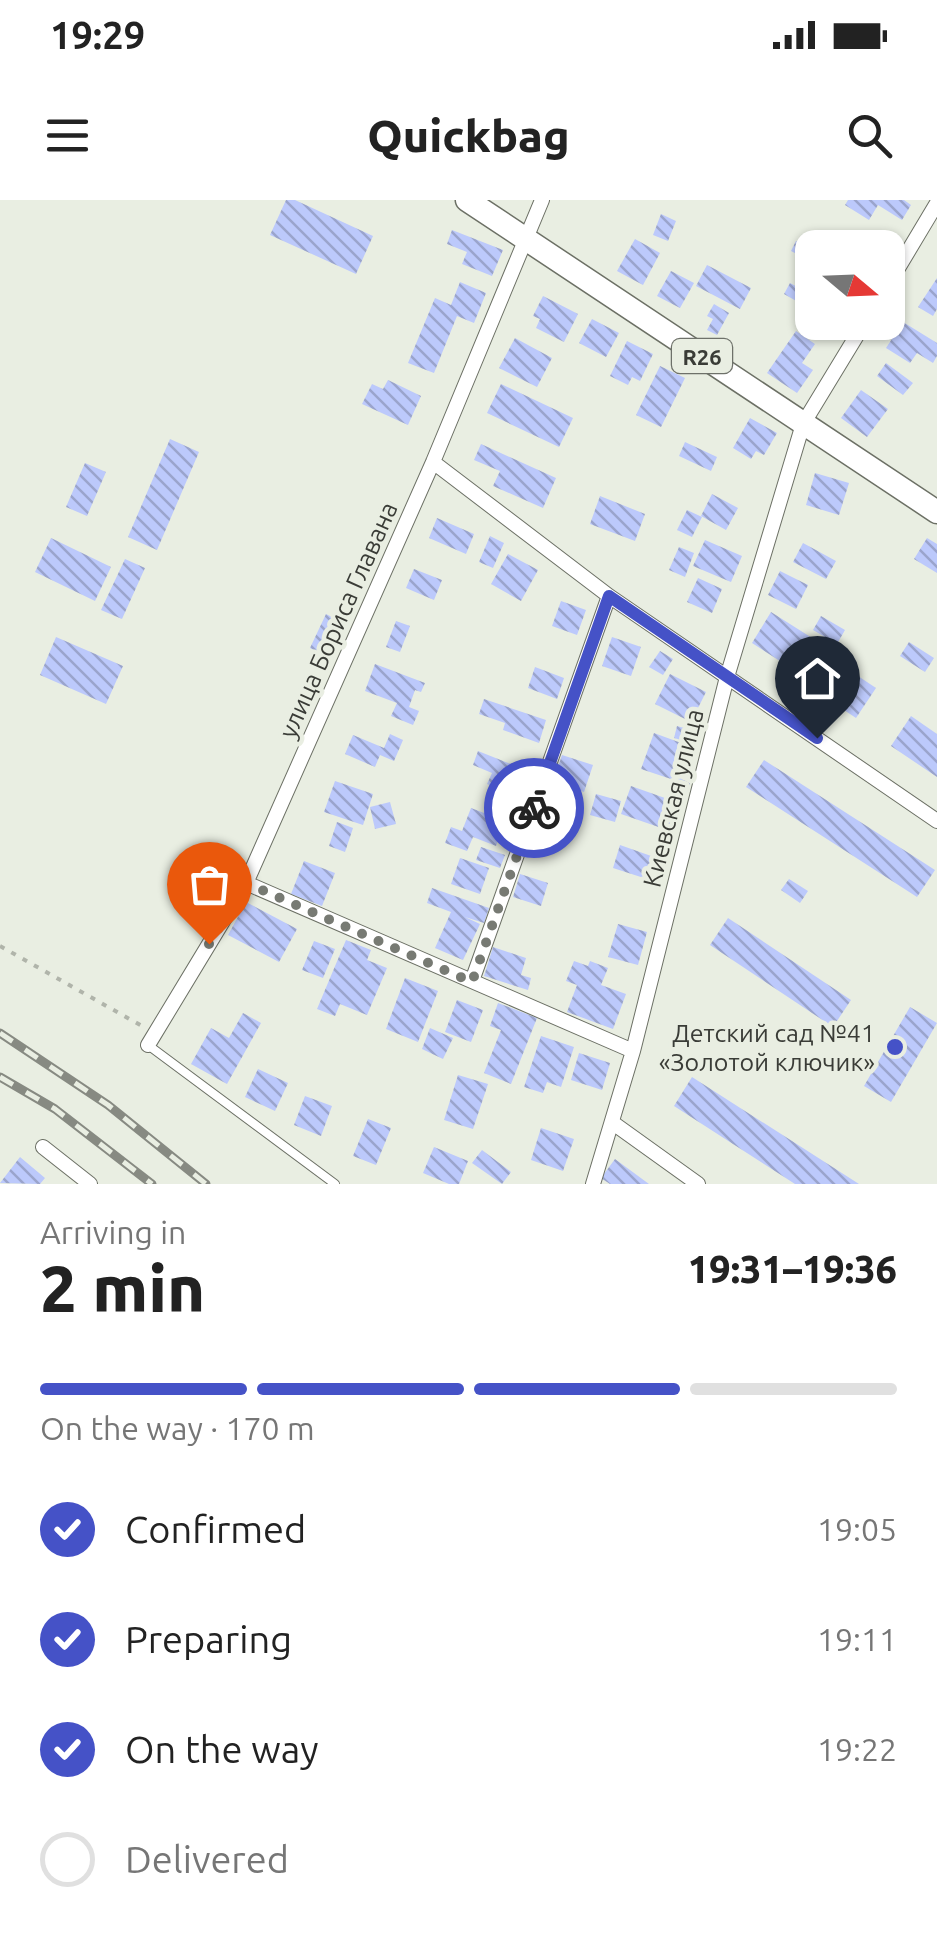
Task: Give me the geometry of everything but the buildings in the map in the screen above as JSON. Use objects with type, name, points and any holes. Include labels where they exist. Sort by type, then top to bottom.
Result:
[{"type":"main road","name":"R26","points":[[467,200],[937,512]]},
{"type":"street","name":"улица Бориса Главана","points":[[151,1039],[246,883],[433,462],[542,200]]},
{"type":"street","points":[[905,256],[937,203]]},
{"type":"street","name":"Киевская улица","points":[[593,1184],[633,1051],[727,676],[803,424],[853,340]]},
{"type":"street","points":[[433,462],[609,596],[937,821]]},
{"type":"street","points":[[472,982],[609,596]]},
{"type":"street","points":[[246,883],[633,1051]]},
{"type":"street","points":[[613,1123],[698,1184]]},
{"type":"street","points":[[43,1148],[90,1184]]},
{"type":"lane","points":[[151,1039],[336,1184]]},
{"type":"path","points":[[0,946],[151,1039]]},
{"type":"railway","points":[[0,1033],[108,1105],[206,1184]]},
{"type":"railway","points":[[0,1077],[55,1109],[152,1184]]},
{"type":"way so far","points":[[209,944],[246,883],[472,982],[534,808]]},
{"type":"place","name":"Детский сад №41 «Золотой ключик»","points":[[895,1047]]},
{"type":"route","points":[[534,808],[609,596],[817,738]]}]
